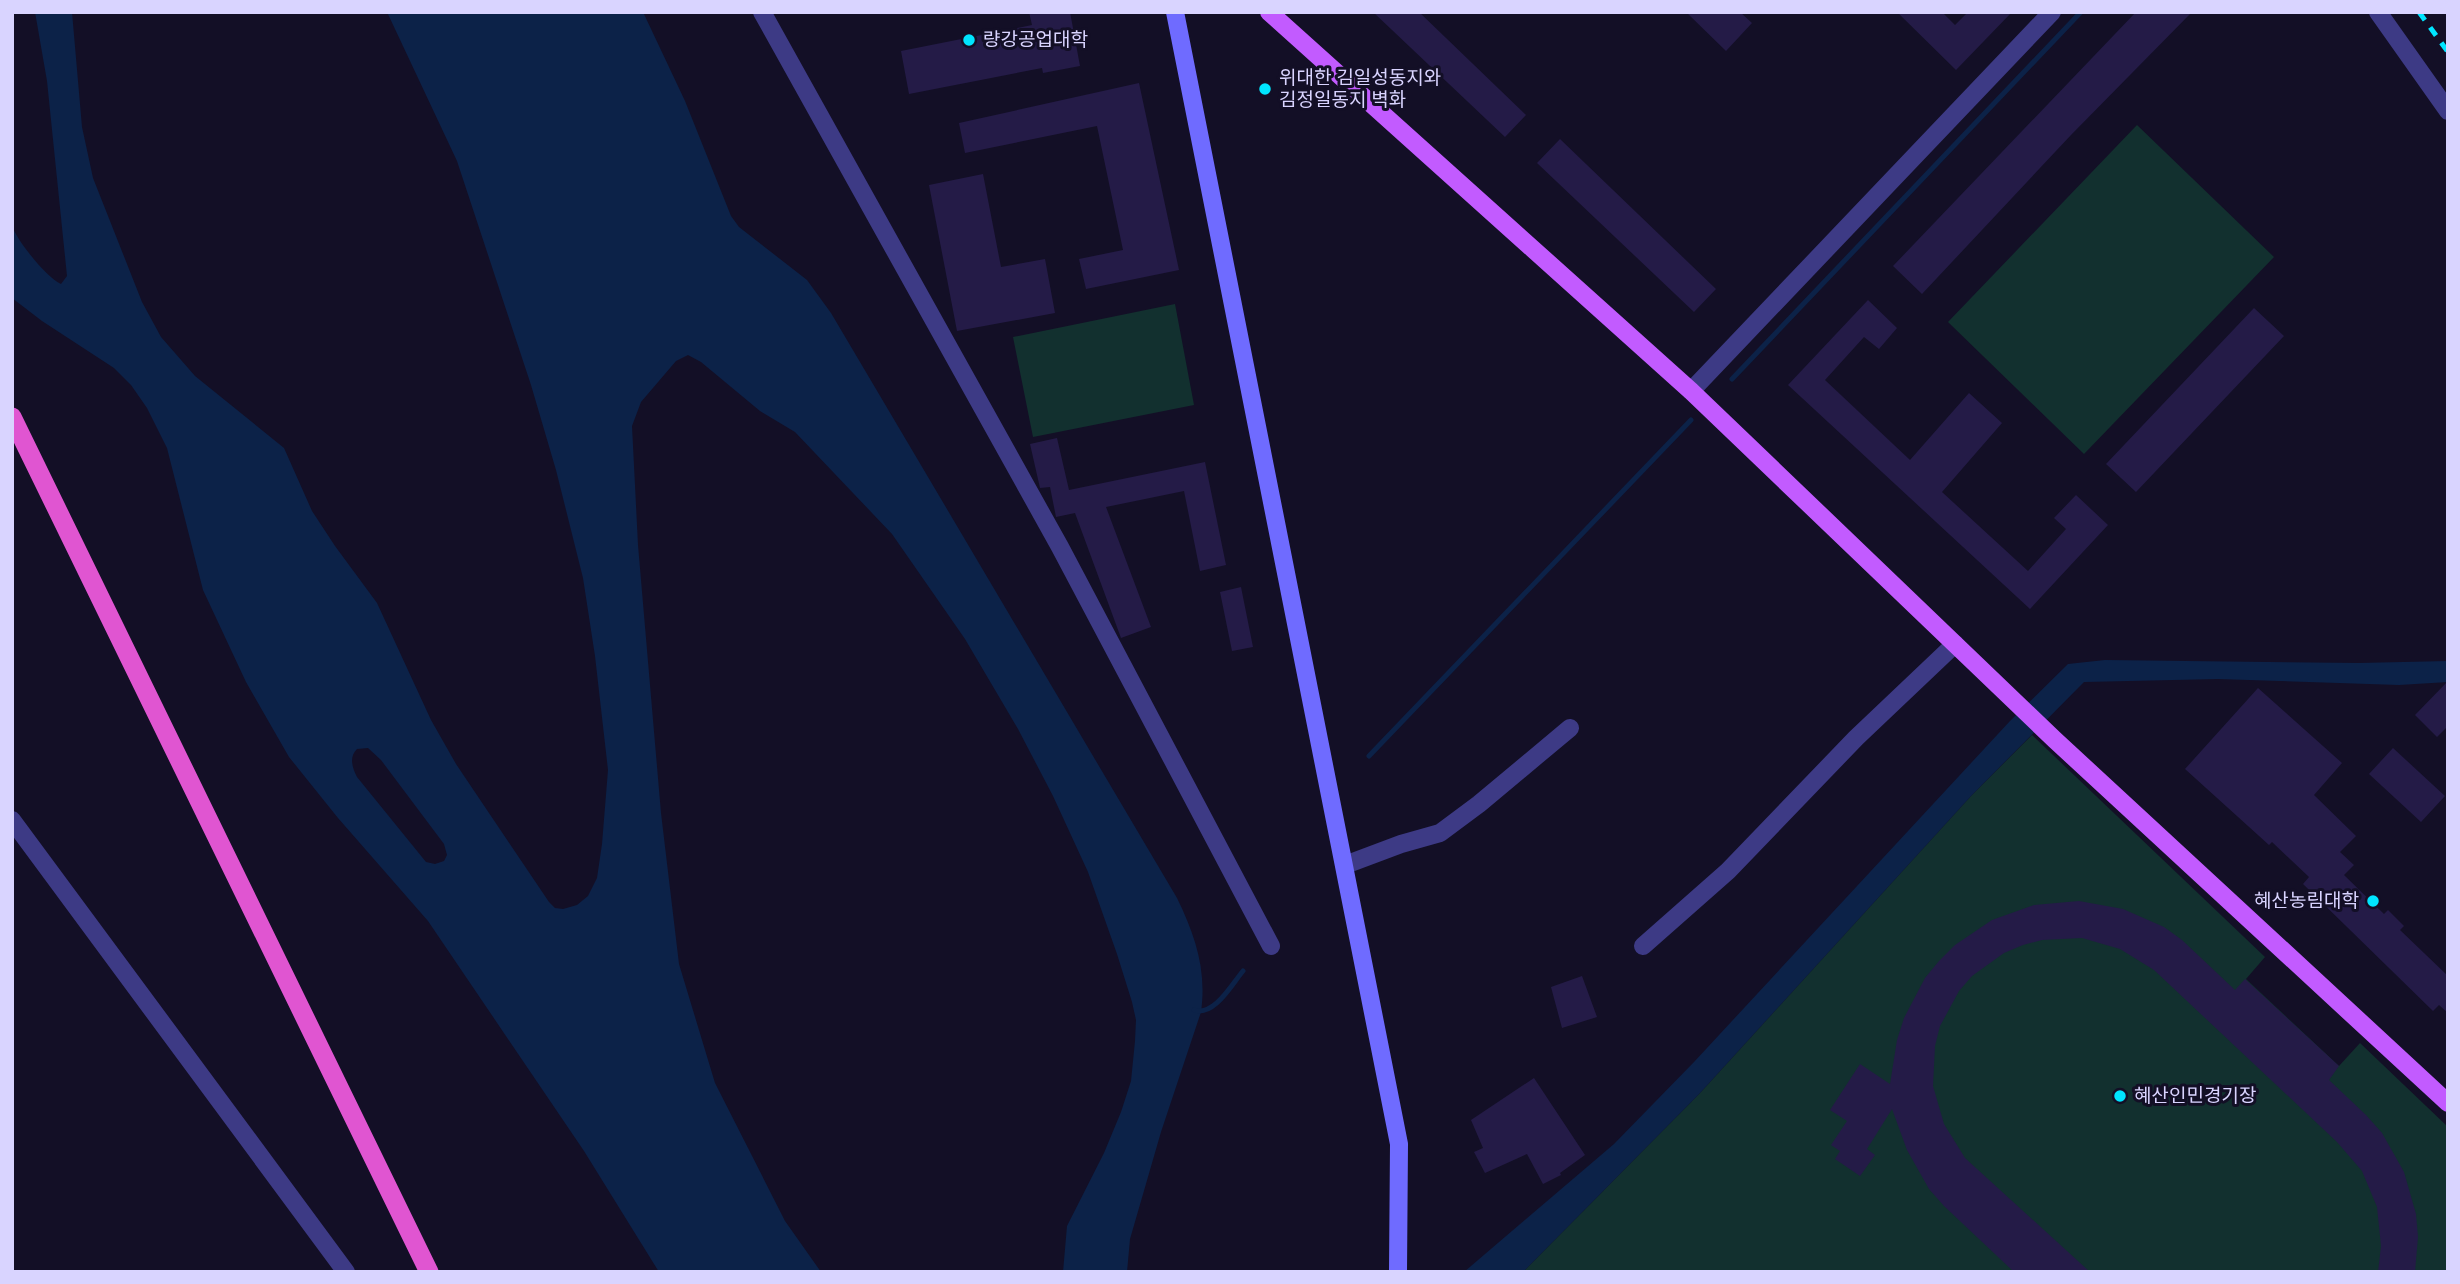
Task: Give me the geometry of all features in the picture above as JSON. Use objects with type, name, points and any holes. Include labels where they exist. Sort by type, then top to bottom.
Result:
[{"type":"highway","points":[[13,422],[429,1272]]},
{"type":"main road","points":[[1175,12],[1399,1144],[1398,1272]]},
{"type":"main road","points":[[1274,14],[1691,391],[2056,740],[2448,1103]]},
{"type":"street","points":[[762,12],[1060,547],[1271,946]]},
{"type":"street","points":[[1691,391],[2052,12]]},
{"type":"street","points":[[2378,12],[2448,111]]},
{"type":"street","points":[[1643,946],[1728,871],[1856,738],[1955,644]]},
{"type":"street","points":[[1345,865],[1440,833],[1570,729]]},
{"type":"street","points":[[12,820],[346,1272]]},
{"type":"green space","points":[[2137,125],[2274,257],[2084,454],[1948,322]]},
{"type":"green space","points":[[1175,304],[1194,405],[1033,437],[1013,337]]},
{"type":"green space","points":[[2032,735],[2265,957],[2246,979],[2339,1066],[2360,1043],[2448,1127],[2448,1272],[1523,1272],[1700,1093],[1971,796]]},
{"type":"water","points":[[35,12],[72,12],[82,127],[93,178],[142,302],[161,337],[195,376],[284,448],[312,511],[377,603],[431,720],[456,764],[549,902],[555,908],[563,909],[577,905],[588,896],[597,878],[608,770],[583,578],[531,385],[457,161],[387,12],[643,12],[685,101],[731,216],[739,227],[807,280],[831,313],[1177,898],[1189,926],[1201,967],[1201,1012],[1161,1132],[1130,1239],[1127,1272],[1063,1272],[1067,1226],[1104,1153],[1131,1081],[1136,1020],[1117,954],[1088,872],[1053,796],[1018,729],[965,639],[892,534],[795,432],[760,411],[701,362],[688,355],[676,361],[641,402],[632,426],[638,545],[661,813],[679,964],[715,1083],[785,1221],[821,1272],[659,1272],[584,1151],[428,921],[289,757],[246,682],[203,590],[167,448],[147,408],[131,385],[114,368],[12,298],[12,226],[26,250],[48,275],[61,284],[67,276],[47,81]],"holes":[[[368,748],[381,760],[444,844],[447,855],[444,861],[435,864],[426,862],[357,777],[352,762],[357,749]]]},
{"type":"water","points":[[2105,660],[2359,663],[2448,661],[2448,682],[2399,685],[2218,679],[2084,682],[1971,796],[1700,1093],[1523,1272],[1464,1272],[1614,1144],[1694,1062],[2010,721],[2068,664]]},
{"type":"building","points":[[1029,12],[1070,12],[1080,66],[1043,73],[1042,68],[909,94],[901,51],[1032,25]]},
{"type":"building","points":[[1373,12],[1419,12],[1526,115],[1505,137]]},
{"type":"building","points":[[1686,12],[1740,12],[1752,23],[1726,51]]},
{"type":"building","points":[[1897,12],[1942,12],[1955,25],[1968,12],[2012,12],[1956,70]]},
{"type":"building","points":[[2136,12],[2192,12],[2071,135],[1922,294],[1893,266]]},
{"type":"building","points":[[1139,83],[1179,270],[1086,289],[1079,259],[1123,250],[1097,126],[965,153],[959,123]]},
{"type":"building","points":[[1560,139],[1716,289],[1694,312],[1537,163]]},
{"type":"building","points":[[983,174],[1001,267],[1045,259],[1055,313],[957,331],[929,185]]},
{"type":"building","points":[[1868,300],[1897,328],[1879,349],[1864,337],[1825,380],[1910,460],[1969,393],[2002,423],[1942,492],[2028,571],[2066,529],[2054,518],[2076,495],[2108,525],[2030,609],[1788,385]]},
{"type":"building","points":[[2254,308],[2284,336],[2136,492],[2106,464]]},
{"type":"building","points":[[1057,438],[1069,490],[1205,462],[1226,565],[1200,571],[1184,491],[1106,507],[1151,627],[1121,638],[1075,513],[1056,517],[1050,487],[1040,488],[1030,444]]},
{"type":"building","points":[[1241,587],[1253,647],[1232,651],[1220,592]]},
{"type":"building","points":[[2448,681],[2448,726],[2437,737],[2415,715]]},
{"type":"building","points":[[2258,688],[2342,763],[2314,795],[2356,836],[2340,852],[2354,865],[2344,875],[2384,914],[2388,910],[2404,926],[2400,930],[2448,976],[2448,1013],[2439,1005],[2433,1011],[2303,884],[2309,877],[2272,842],[2269,845],[2185,769]]},
{"type":"building","points":[[2393,748],[2445,796],[2421,822],[2369,774]]},
{"type":"building","points":[[2079,901],[2123,909],[2164,927],[2182,940],[2235,990],[2245,979],[2339,1066],[2329,1080],[2382,1133],[2404,1172],[2416,1214],[2418,1237],[2415,1272],[2378,1272],[2381,1246],[2377,1207],[2362,1171],[2337,1142],[2154,970],[2120,949],[2082,938],[2042,940],[2023,945],[2004,953],[1972,976],[1959,991],[1940,1026],[1935,1046],[1933,1086],[1944,1124],[1965,1158],[2090,1272],[2014,1272],[1929,1189],[1907,1150],[1892,1109],[1867,1149],[1875,1155],[1860,1176],[1835,1159],[1840,1151],[1831,1145],[1847,1121],[1830,1110],[1860,1064],[1890,1084],[1897,1040],[1904,1018],[1925,978],[1939,961],[1955,945],[1992,920],[2034,905]]},
{"type":"building","points":[[1582,976],[1597,1017],[1562,1028],[1551,987]]},
{"type":"building","points":[[1534,1078],[1585,1155],[1560,1173],[1561,1175],[1543,1184],[1527,1154],[1485,1173],[1474,1152],[1483,1148],[1471,1120]]},
{"type":"waterway","points":[[1732,379],[2081,12]]},
{"type":"waterway","points":[[1369,756],[1691,420]]},
{"type":"waterway","points":[[1194,1010],[1209,1009],[1228,991],[1243,971]]},
{"type":"railway","points":[[2419,12],[2448,52]]},
{"type":"place","name":"량강공업대학","points":[[969,40]]},
{"type":"place","name":"위대한 김일성동지와 김정일동지 벽화","points":[[1265,89]]},
{"type":"place","name":"혜산농림대학","points":[[2373,901]]},
{"type":"place","name":"혜산인민경기장","points":[[2120,1096]]}]
